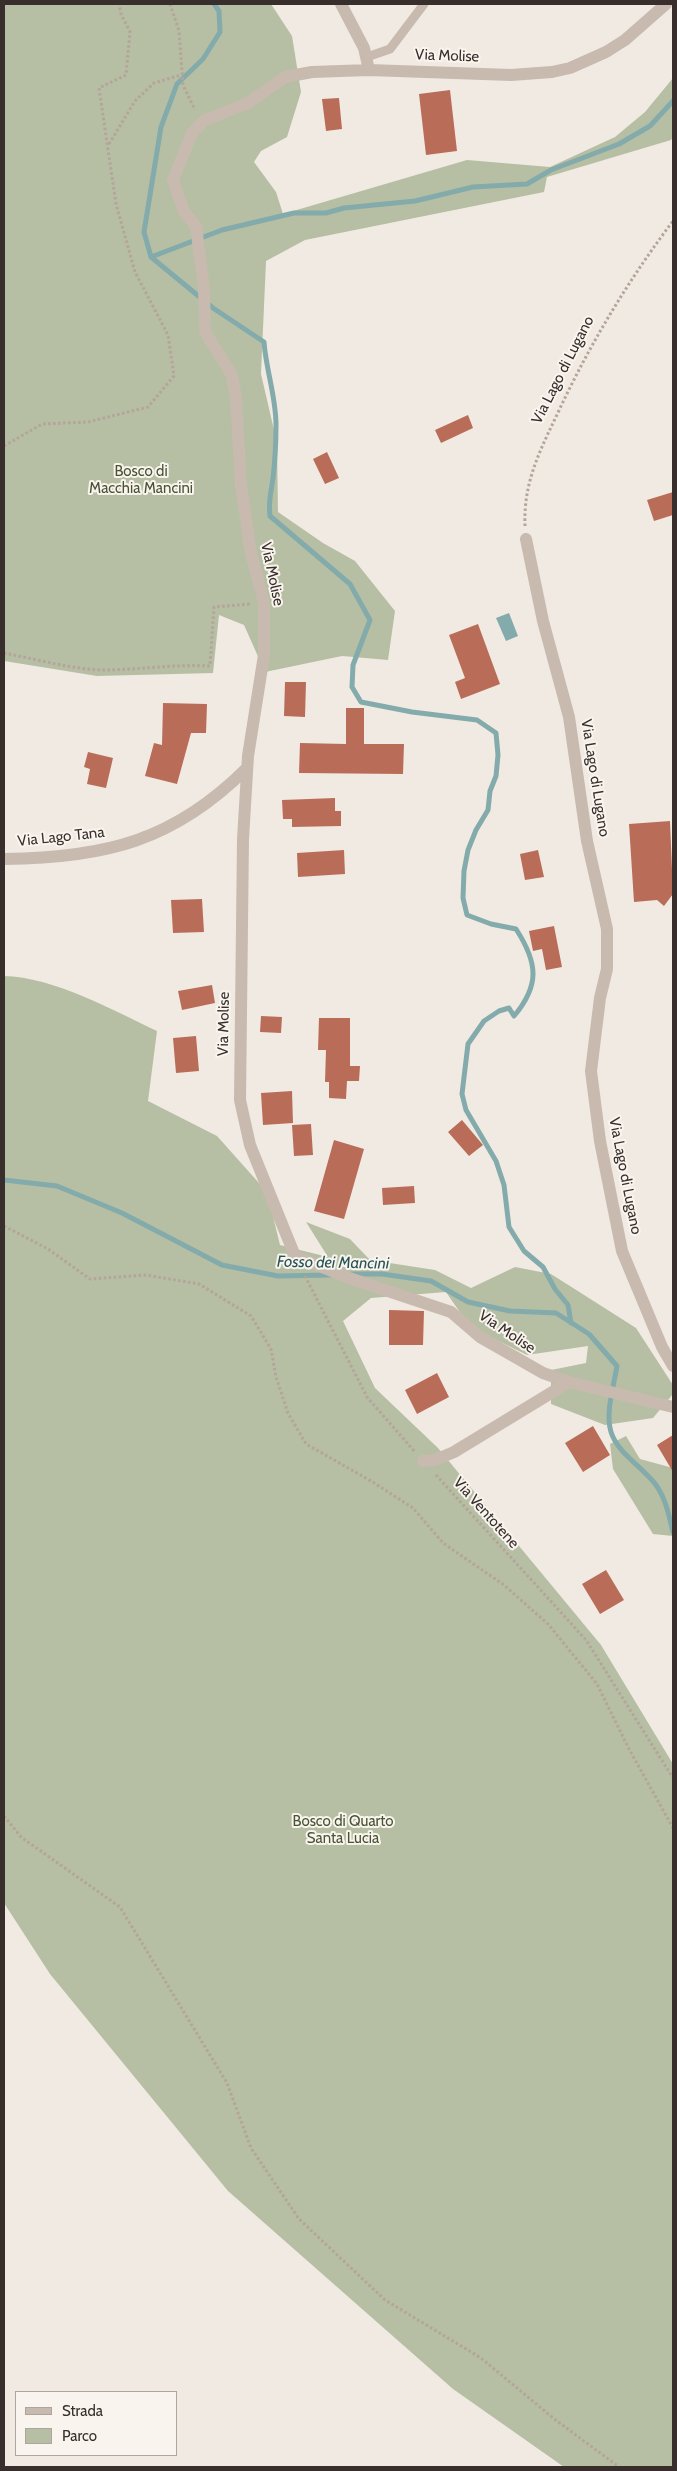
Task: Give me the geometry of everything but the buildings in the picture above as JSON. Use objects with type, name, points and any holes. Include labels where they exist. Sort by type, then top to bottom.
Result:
[{"type":"street","points":[[341,4],[359,37],[370,70]]},
{"type":"street","name":"Via Molise","points":[[666,4],[625,40],[606,52],[561,70],[511,74],[370,70],[312,72],[285,77],[248,103],[205,120],[192,133],[173,180],[184,212],[196,226],[204,289],[205,332],[232,375],[236,400],[241,486],[249,544],[264,603],[264,655],[247,768],[243,838],[240,1084],[242,1114],[250,1145],[294,1256],[349,1278],[451,1312],[480,1337],[522,1363],[569,1382],[673,1407]]},
{"type":"street","name":"Via Lago di Lugano","points":[[526,539],[543,621],[569,717],[587,840],[607,929],[607,969],[600,998],[591,1070],[600,1141],[622,1251],[662,1347],[673,1366]]},
{"type":"street","name":"Via Lago Tana","points":[[4,859],[82,854],[138,841],[176,824],[203,808],[247,768]]},
{"type":"street","points":[[423,1461],[435,1460],[454,1452],[569,1382]]},
{"type":"lane","points":[[367,57],[390,49],[424,4]]},
{"type":"path","points":[[4,446],[42,424],[88,422],[148,407],[174,376],[168,335],[135,272],[116,204],[109,144],[99,88],[126,74],[130,32],[119,4]]},
{"type":"path","points":[[170,4],[179,31],[183,85],[195,110],[216,117]]},
{"type":"path","points":[[109,144],[135,101],[154,83],[182,74]]},
{"type":"path","name":"Via Lago di Lugano","points":[[526,539],[524,504],[534,464],[590,347],[636,272],[673,221]]},
{"type":"path","points":[[4,653],[101,670],[150,669],[187,665],[210,666],[214,607],[264,603]]},
{"type":"path","points":[[4,1226],[48,1249],[90,1279],[146,1275],[200,1284],[251,1316],[271,1349],[276,1377],[288,1414],[306,1444],[372,1480],[413,1508],[443,1543],[504,1585],[548,1624],[597,1684],[673,1828]]},
{"type":"path","name":"Via Ventotene","points":[[294,1256],[367,1398],[586,1640],[673,1778]]},
{"type":"path","points":[[4,1816],[20,1837],[120,1907],[227,2083],[251,2148],[299,2219],[385,2300],[481,2358],[553,2418],[619,2467]]},
{"type":"green space","name":"Bosco di Macchia Mancini","points":[[4,4],[271,4],[292,36],[301,92],[287,137],[261,151],[254,162],[276,192],[283,214],[467,160],[550,167],[615,137],[645,112],[673,78],[673,137],[671,140],[547,177],[544,192],[305,240],[266,261],[261,374],[277,443],[278,512],[323,543],[355,561],[395,611],[388,660],[342,656],[265,672],[244,625],[219,615],[213,673],[97,676],[4,661]]},
{"type":"green space","name":"Bosco di Quarto Santa Lucia","points":[[4,976],[23,978],[62,988],[157,1031],[148,1101],[217,1136],[267,1192],[280,1245],[328,1257],[306,1222],[350,1239],[370,1260],[435,1270],[471,1288],[515,1267],[551,1274],[636,1328],[673,1385],[673,1394],[653,1418],[605,1425],[551,1404],[551,1370],[586,1363],[588,1346],[527,1355],[470,1327],[446,1292],[371,1298],[343,1321],[375,1388],[438,1448],[601,1645],[673,1764],[673,2467],[564,2467],[453,2389],[228,2191],[50,1974],[4,1903]]},
{"type":"green space","points":[[626,1436],[640,1459],[673,1468],[673,1536],[653,1534],[613,1469],[610,1444]]},
{"type":"water","points":[[509,613],[518,636],[506,641],[496,618]]},
{"type":"waterway","points":[[214,4],[219,11],[220,32],[203,59],[177,84],[161,127],[144,232],[151,257],[213,308],[264,342],[276,425],[270,516],[350,584],[370,620],[353,665],[352,687],[361,702],[412,712],[477,720],[496,733],[498,755],[496,776],[490,791],[488,810],[476,830],[468,850],[464,871],[463,898],[467,915],[491,924],[516,929],[529,953],[533,974],[528,994],[514,1016],[509,1008],[499,1011],[484,1021],[468,1044],[462,1094],[466,1110],[496,1161],[504,1185],[509,1227],[524,1251],[543,1267],[555,1289],[568,1305],[571,1323]]},
{"type":"waterway","points":[[151,257],[222,230],[294,213],[326,213],[344,208],[415,201],[473,187],[527,184],[551,170],[619,144],[650,126],[673,101]]},
{"type":"waterway","name":"Fosso dei Mancini","points":[[4,1180],[57,1186],[122,1213],[222,1265],[278,1276],[331,1275]]},
{"type":"waterway","name":"Fosso dei Mancini","points":[[352,1274],[382,1274],[431,1281],[468,1302],[510,1311],[556,1313],[589,1334],[617,1366],[609,1408],[609,1424],[614,1440],[625,1454],[656,1485],[667,1508],[673,1532]]}]
